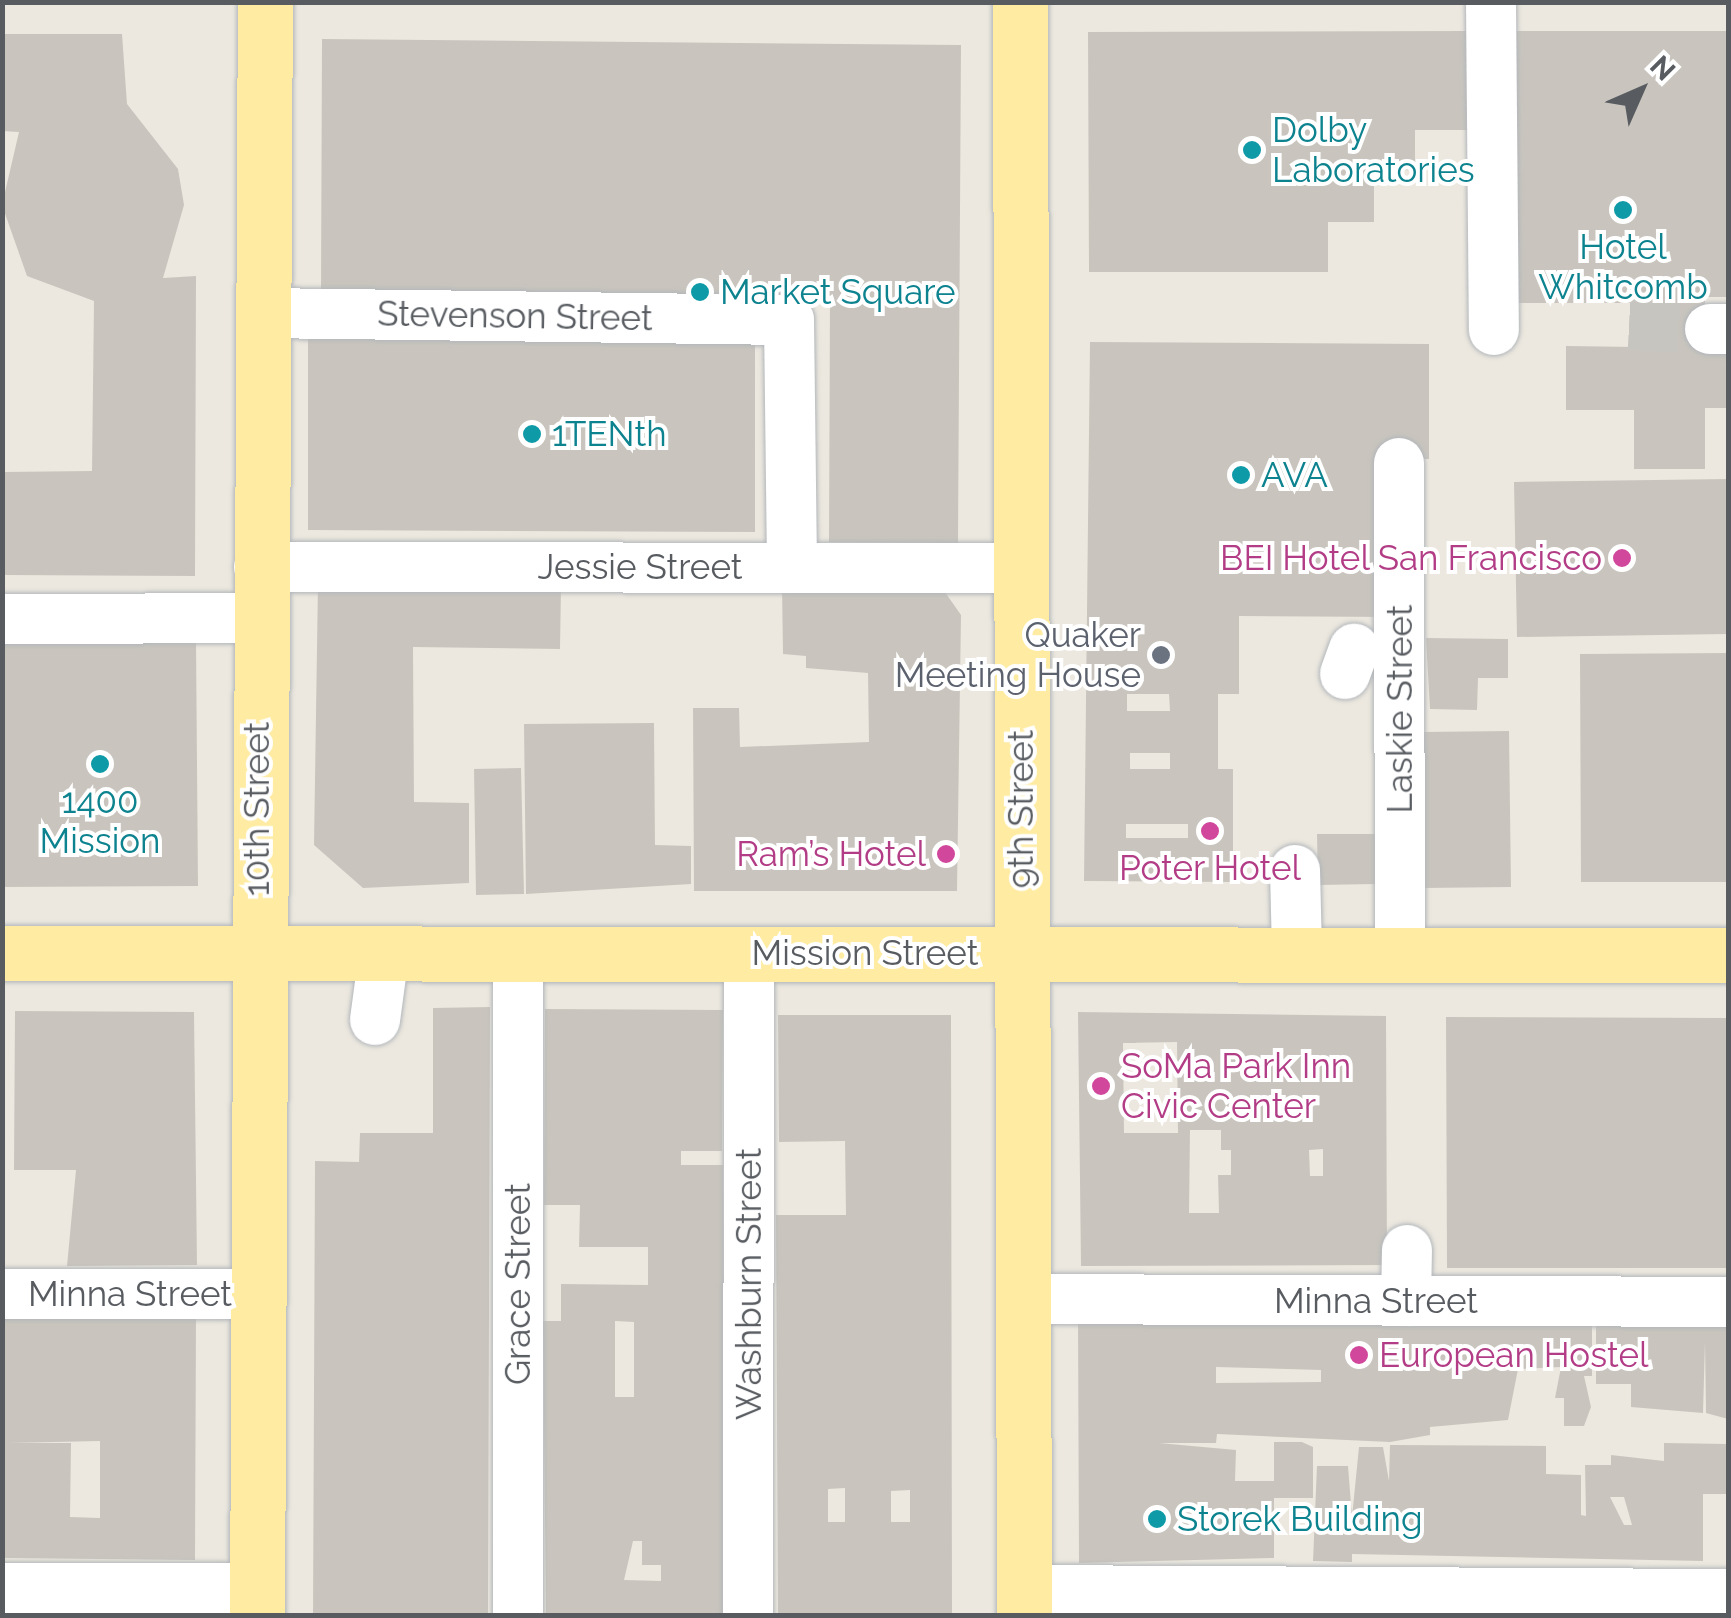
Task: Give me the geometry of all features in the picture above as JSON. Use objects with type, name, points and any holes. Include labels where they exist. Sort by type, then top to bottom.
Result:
[{"type":"main road","name":"10th Street","points":[[257,1602],[256,953],[265,2]]},
{"type":"main road","name":"9th Street","points":[[1020,2],[1024,1603]]},
{"type":"main road","name":"Mission Street","points":[[2,953],[1728,954]]},
{"type":"street","points":[[1491,2],[1494,330]]},
{"type":"street","name":"Stevenson Street","points":[[261,313],[789,320],[792,568]]},
{"type":"street","name":"Laskie Street","points":[[1399,464],[1416,716],[1400,954]]},
{"type":"street","name":"Jessie Street","points":[[2,619],[259,592],[792,568],[1020,568]]},
{"type":"street","points":[[1295,870],[1298,954]]},
{"type":"street","points":[[375,1020],[384,953]]},
{"type":"street","name":"Grace Street","points":[[518,953],[518,1616]]},
{"type":"street","name":"Washburn Street","points":[[748,1616],[749,953]]},
{"type":"street","points":[[1406,1301],[1407,1250]]},
{"type":"street","points":[[2,1284],[3,1294]]},
{"type":"street","name":"Minna Street","points":[[3,1294],[258,1294]]},
{"type":"street","name":"Minna Street","points":[[1023,1299],[1728,1302]]},
{"type":"street","points":[[2,1588],[257,1602]]},
{"type":"street","points":[[1024,1603],[1728,1594]]},
{"type":"building","name":"Dolby Laboratories","points":[[1466,31],[1467,130],[1415,130],[1415,170],[1374,171],[1374,222],[1328,222],[1328,272],[1089,272],[1088,32]]},
{"type":"building","name":"Hotel Whitcomb","points":[[1496,31],[1728,31],[1728,297],[1705,297],[1705,351],[1728,351],[1728,408],[1705,408],[1705,469],[1634,469],[1634,410],[1566,410],[1566,346],[1637,347],[1637,303],[1517,303]]},
{"type":"building","points":[[2,34],[122,34],[127,104],[178,169],[184,205],[163,278],[196,276],[195,576],[2,575],[2,472],[92,471],[94,301],[27,276],[2,205],[19,132],[2,131]]},
{"type":"building","name":"Market Square","points":[[322,39],[961,45],[958,543],[829,542],[830,296],[321,291]]},
{"type":"building","name":"1TENth","points":[[308,336],[755,337],[755,532],[308,530]]},
{"type":"building","name":"AVA","points":[[1090,342],[1429,344],[1429,459],[1395,459],[1394,617],[1239,616],[1239,694],[1218,694],[1218,769],[1233,769],[1233,882],[1084,881]],"holes":[[[1127,694],[1169,694],[1170,711],[1127,711]],[[1130,753],[1170,753],[1170,769],[1130,769]],[[1126,824],[1188,824],[1188,838],[1126,838]]]},
{"type":"building","name":"BEI Hotel San Francisco","points":[[1728,479],[1728,634],[1517,637],[1514,482]]},
{"type":"building","points":[[318,582],[561,586],[560,649],[413,647],[414,802],[469,803],[469,883],[363,888],[314,845]]},
{"type":"building","points":[[940,585],[961,615],[957,891],[694,891],[693,708],[739,708],[740,747],[869,742],[868,673],[806,668],[806,656],[783,654],[782,587]]},
{"type":"building","points":[[1426,638],[1508,639],[1508,678],[1478,678],[1477,710],[1430,709]]},
{"type":"building","name":"1400 Mission","points":[[196,641],[198,886],[2,887],[2,642]]},
{"type":"building","points":[[1728,653],[1728,882],[1581,882],[1580,654]]},
{"type":"building","points":[[654,723],[655,845],[691,846],[691,884],[526,894],[524,724]]},
{"type":"building","points":[[1509,731],[1511,887],[1424,888],[1422,732]]},
{"type":"building","points":[[521,768],[524,894],[476,895],[474,769]]},
{"type":"building","points":[[1317,834],[1375,834],[1376,884],[1318,885]]},
{"type":"building","points":[[490,1007],[488,1616],[313,1616],[315,1161],[359,1162],[360,1133],[433,1133],[433,1008]]},
{"type":"building","points":[[545,1009],[723,1010],[722,1151],[681,1151],[681,1165],[723,1165],[725,1616],[546,1616],[543,1321],[561,1321],[561,1284],[648,1285],[648,1247],[579,1247],[580,1205],[544,1205]],"holes":[[[615,1321],[634,1322],[634,1397],[615,1397]],[[633,1541],[642,1541],[642,1565],[661,1565],[661,1581],[624,1580]]]},
{"type":"building","points":[[15,1011],[194,1012],[197,1265],[67,1266],[76,1170],[14,1170]]},
{"type":"building","points":[[1078,1012],[1386,1016],[1387,1265],[1081,1266]],"holes":[[[1177,1042],[1178,1133],[1124,1133],[1123,1043]],[[1190,1130],[1221,1130],[1221,1150],[1231,1150],[1231,1175],[1218,1175],[1219,1213],[1189,1213]],[[1323,1149],[1323,1176],[1310,1176],[1309,1150]]]},
{"type":"building","points":[[778,1015],[951,1015],[952,1616],[778,1616],[776,1215],[846,1215],[845,1141],[779,1142]],"holes":[[[845,1488],[845,1522],[828,1522],[828,1489]],[[910,1490],[910,1522],[891,1522],[891,1491]]]},
{"type":"building","points":[[1446,1017],[1728,1018],[1728,1268],[1447,1268]]},
{"type":"building","points":[[1728,1312],[1728,1419],[1706,1413],[1705,1342],[1703,1413],[1631,1407],[1631,1384],[1596,1384],[1596,1321]]},
{"type":"building","points":[[2,1317],[196,1318],[195,1560],[2,1558]],"holes":[[[100,1441],[100,1518],[70,1517],[71,1443],[9,1443]]]},
{"type":"building","points":[[1078,1318],[1592,1322],[1592,1376],[1584,1376],[1591,1407],[1584,1426],[1564,1426],[1564,1398],[1555,1398],[1561,1367],[1518,1369],[1508,1420],[1430,1427],[1430,1435],[1390,1442],[1217,1434],[1216,1443],[1159,1443],[1236,1450],[1235,1481],[1274,1481],[1274,1442],[1302,1442],[1313,1447],[1313,1498],[1274,1498],[1274,1558],[1079,1563]],"holes":[[[1216,1367],[1321,1370],[1321,1382],[1216,1383]]]},
{"type":"building","points":[[1664,1443],[1728,1444],[1728,1494],[1703,1494],[1703,1561],[1352,1554],[1352,1562],[1313,1561],[1317,1466],[1348,1466],[1352,1517],[1359,1447],[1383,1447],[1389,1481],[1390,1445],[1546,1446],[1546,1474],[1581,1475],[1581,1515],[1586,1516],[1585,1465],[1611,1465],[1611,1455],[1664,1461]],"holes":[[[1610,1497],[1624,1497],[1632,1525],[1624,1525]]]},
{"type":"tunnel","points":[[1629,325],[1710,329]]},
{"type":"place","name":"Dolby Laboratories","points":[[1252,150]]},
{"type":"place","name":"Hotel Whitcomb","points":[[1623,210]]},
{"type":"place","name":"Market Square","points":[[700,292]]},
{"type":"place","name":"1TENth","points":[[532,434]]},
{"type":"place","name":"AVA","points":[[1241,475]]},
{"type":"place","name":"BEI Hotel San Francisco","points":[[1622,558]]},
{"type":"place","name":"Quaker Meeting House","points":[[1161,655]]},
{"type":"place","name":"1400 Mission","points":[[100,764]]},
{"type":"place","name":"Poter Hotel","points":[[1210,831]]},
{"type":"place","name":"Ram’s Hotel","points":[[946,854]]},
{"type":"place","name":"SoMa Park Inn Civic Center","points":[[1101,1086]]},
{"type":"place","name":"European Hostel","points":[[1359,1355]]},
{"type":"place","name":"Storek Building","points":[[1157,1519]]}]
